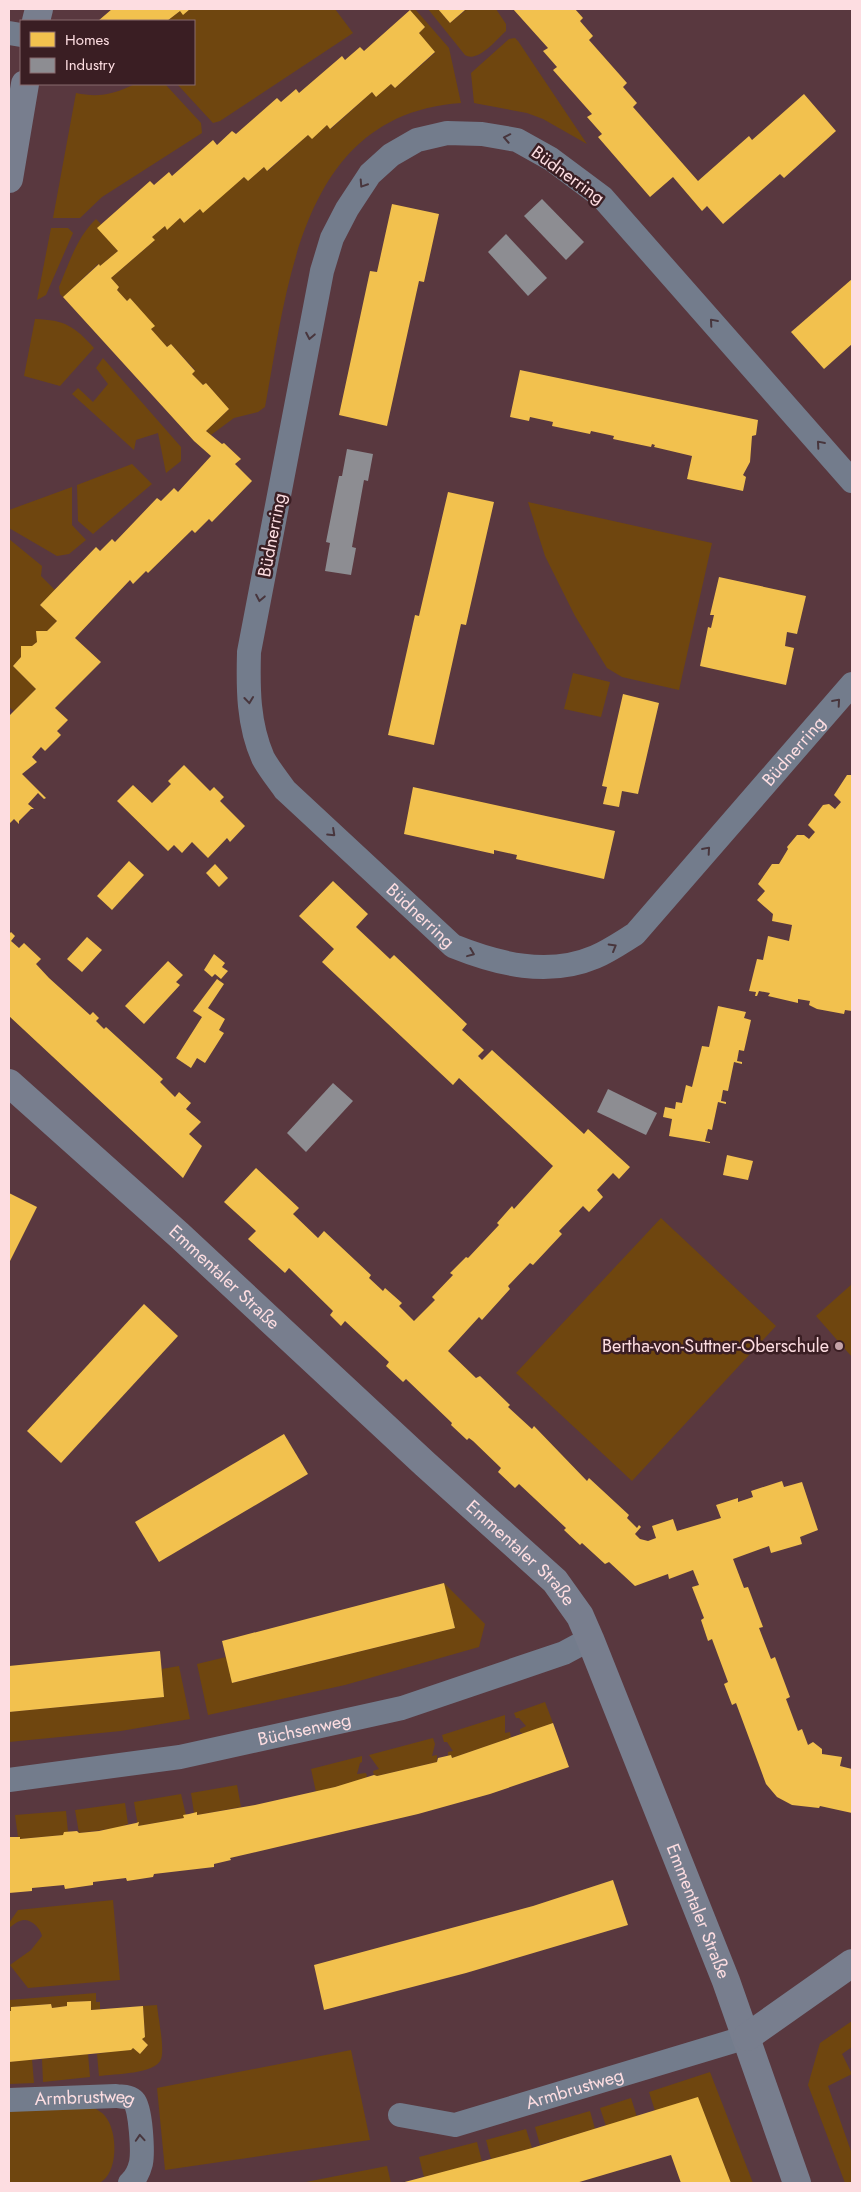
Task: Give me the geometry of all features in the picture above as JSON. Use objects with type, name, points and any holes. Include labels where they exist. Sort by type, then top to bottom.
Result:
[{"type":"street","points":[[9,179],[26,85]]},
{"type":"street","name":"Büdnerring","points":[[852,481],[602,197],[551,159],[516,140],[482,134],[447,133],[417,140],[390,155],[370,174],[347,209],[332,238],[322,271],[249,652],[248,695],[254,732],[264,759],[285,790],[453,946],[486,960],[533,968],[569,965],[596,957],[635,934],[852,684]]},
{"type":"street","name":"Emmentaler Straße","points":[[9,1083],[179,1234],[425,1464],[555,1581],[580,1616],[590,1639],[747,2037],[797,2183]]},
{"type":"street","name":"Büchsenweg","points":[[9,1780],[180,1757],[402,1708],[564,1653],[590,1639]]},
{"type":"street","points":[[747,2037],[852,1963]]},
{"type":"street","name":"Armbrustweg","points":[[400,2116],[455,2125],[747,2037]]},
{"type":"street","name":"Armbrustweg","points":[[9,2100],[116,2096],[129,2097],[134,2100],[138,2108],[142,2162],[136,2178],[130,2183]]},
{"type":"shaded area","points":[[190,9],[335,9],[353,33],[220,121],[213,123],[178,85],[195,85],[195,20],[168,20],[180,11],[183,14]]},
{"type":"shaded area","points":[[411,9],[415,9],[449,48],[461,103],[408,114],[366,138],[335,172],[312,213],[295,260],[283,309],[265,407],[258,412],[234,418],[211,435],[206,431],[229,409],[206,383],[203,385],[192,374],[195,370],[171,344],[167,347],[151,329],[154,326],[130,298],[127,301],[117,290],[119,287],[111,278],[154,241],[152,237],[165,226],[167,229],[180,218],[184,223],[200,209],[203,212],[244,177],[248,181],[264,167],[268,171],[308,135],[312,138],[327,125],[331,129],[372,92],[376,97],[391,84],[395,88],[435,53],[419,33],[425,27]]},
{"type":"shaded area","points":[[428,9],[438,9],[450,23],[465,11],[464,9],[496,9],[506,24],[506,31],[487,49],[470,57],[465,55]]},
{"type":"shaded area","points":[[515,38],[587,144],[543,119],[527,113],[474,103],[471,73],[509,39]]},
{"type":"shaded area","points":[[132,85],[166,85],[201,123],[202,133],[102,197],[80,218],[53,218],[76,93],[99,95]]},
{"type":"shaded area","points":[[96,219],[101,224],[98,228],[118,251],[100,266],[98,264],[63,297],[60,294],[59,287],[70,260],[89,226]]},
{"type":"shaded area","points":[[51,228],[68,228],[73,233],[46,295],[37,300]]},
{"type":"shaded area","points":[[35,319],[62,323],[81,334],[94,348],[60,386],[24,376]]},
{"type":"shaded area","points":[[103,358],[181,447],[181,461],[166,473],[158,433],[136,440],[134,450],[72,394],[78,388],[93,402],[108,384],[96,368]]},
{"type":"shaded area","points":[[132,464],[152,484],[93,534],[78,521],[77,485]]},
{"type":"shaded area","points":[[72,487],[72,525],[86,540],[69,554],[57,556],[9,528],[9,510]]},
{"type":"shaded area","points":[[528,502],[712,543],[679,690],[622,677],[607,668],[575,616],[545,556]]},
{"type":"shaded area","points":[[9,539],[42,566],[41,576],[55,590],[40,605],[57,621],[47,631],[37,631],[37,642],[32,646],[21,646],[21,657],[13,666],[36,689],[14,711],[9,707]]},
{"type":"shaded area","points":[[573,673],[610,682],[601,717],[564,709]]},
{"type":"shaded area","points":[[661,1218],[776,1326],[632,1481],[516,1373]]},
{"type":"shaded area","points":[[852,1284],[852,1357],[816,1316]]},
{"type":"shaded area","points":[[444,1583],[485,1624],[479,1647],[345,1685],[208,1715],[197,1664],[226,1657],[233,1683],[455,1628]]},
{"type":"shaded area","points":[[179,1666],[190,1719],[121,1731],[9,1742],[9,1712],[164,1697],[162,1669]]},
{"type":"shaded area","points":[[545,1702],[553,1723],[523,1734],[520,1732],[520,1729],[526,1726],[519,1718],[516,1718],[514,1713]]},
{"type":"shaded area","points":[[505,1715],[505,1733],[510,1732],[511,1738],[452,1758],[451,1755],[448,1756],[448,1752],[453,1751],[447,1742],[444,1742],[442,1735]]},
{"type":"shaded area","points":[[433,1738],[435,1744],[432,1756],[437,1755],[437,1762],[377,1776],[374,1775],[373,1771],[379,1769],[369,1755]]},
{"type":"shaded area","points":[[362,1756],[362,1762],[357,1774],[366,1773],[365,1779],[316,1792],[311,1769]]},
{"type":"shaded area","points":[[237,1785],[241,1807],[197,1815],[194,1813],[191,1793]]},
{"type":"shaded area","points":[[181,1794],[186,1815],[184,1818],[138,1826],[134,1802]]},
{"type":"shaded area","points":[[125,1803],[128,1824],[124,1825],[124,1827],[79,1833],[75,1810]]},
{"type":"shaded area","points":[[66,1811],[68,1832],[63,1835],[20,1839],[18,1837],[15,1815]]},
{"type":"shaded area","points":[[113,1900],[120,1980],[28,1988],[10,1965],[31,1950],[42,1936],[37,1926],[27,1920],[23,1920],[9,1928],[9,1923],[18,1910]]},
{"type":"shaded area","points":[[96,1993],[96,2002],[100,2002],[100,2009],[91,2010],[90,2001],[67,2002],[67,2006],[52,2008],[51,2004],[11,2007],[11,2011],[9,2011],[9,2000]]},
{"type":"shaded area","points":[[157,2005],[162,2048],[161,2059],[158,2064],[151,2068],[124,2074],[99,2076],[97,2054],[133,2048],[140,2054],[148,2045],[142,2039],[145,2036],[143,2006]]},
{"type":"shaded area","points":[[852,2021],[852,2047],[842,2054],[852,2074],[828,2086],[852,2154],[852,2183],[845,2183],[808,2085],[820,2043]]},
{"type":"shaded area","points":[[351,2050],[370,2140],[165,2170],[157,2088]]},
{"type":"shaded area","points":[[88,2054],[90,2077],[43,2082],[42,2059]]},
{"type":"shaded area","points":[[32,2059],[34,2083],[9,2084],[9,2062]]},
{"type":"shaded area","points":[[710,2072],[753,2183],[731,2183],[698,2098],[655,2111],[649,2092]]},
{"type":"shaded area","points":[[631,2098],[637,2117],[606,2126],[600,2108]]},
{"type":"shaded area","points":[[93,2107],[105,2116],[114,2141],[113,2162],[106,2178],[99,2183],[9,2183],[9,2110]]},
{"type":"shaded area","points":[[590,2111],[595,2129],[540,2145],[535,2127]]},
{"type":"shaded area","points":[[526,2129],[532,2148],[491,2159],[486,2140]]},
{"type":"shaded area","points":[[477,2142],[482,2162],[424,2177],[419,2157]]},
{"type":"shaded area","points":[[387,2166],[391,2183],[301,2183]]},
{"type":"building: Homes","points":[[112,9],[190,9],[183,15],[180,11],[168,20],[99,20]]},
{"type":"building: Homes","points":[[438,9],[464,9],[465,10],[450,23]]},
{"type":"building: Homes","points":[[513,9],[575,9],[583,18],[580,21],[593,36],[589,40],[627,83],[623,87],[637,103],[633,107],[698,181],[749,136],[752,140],[804,94],[836,131],[784,178],[780,174],[723,224],[707,206],[702,211],[673,177],[650,197],[598,137],[602,134],[587,117],[592,114],[553,70],[557,67],[543,51],[548,48]]},
{"type":"building: Homes","points":[[410,10],[425,27],[419,33],[435,52],[395,88],[391,84],[376,97],[372,92],[330,129],[327,125],[312,139],[308,135],[267,171],[264,167],[248,181],[244,177],[203,213],[200,209],[184,223],[180,218],[167,230],[165,226],[152,237],[155,240],[111,278],[119,287],[117,290],[127,301],[130,298],[155,326],[151,329],[167,347],[171,344],[195,371],[192,374],[203,385],[206,383],[229,409],[206,431],[222,444],[224,443],[241,459],[235,464],[252,481],[212,522],[209,519],[195,533],[192,530],[148,573],[146,571],[133,584],[130,580],[75,638],[101,662],[55,708],[68,720],[57,731],[61,735],[45,751],[41,747],[32,757],[37,762],[22,774],[46,798],[44,799],[38,793],[28,804],[34,809],[31,809],[19,821],[19,824],[14,819],[9,824],[9,716],[36,689],[13,666],[21,657],[21,646],[32,646],[37,642],[36,631],[47,631],[57,621],[40,605],[96,547],[100,551],[112,539],[115,542],[157,498],[161,501],[174,488],[178,492],[211,456],[194,441],[63,297],[99,264],[100,266],[118,251],[97,228],[150,181],[154,185],[169,172],[172,176],[213,140],[217,145],[232,131],[236,134],[277,98],[281,102],[296,89],[299,93],[342,56],[345,60],[360,47],[364,51]]},
{"type":"building: Homes","points":[[392,204],[439,214],[424,282],[419,281],[387,426],[339,415],[370,271],[377,272]]},
{"type":"building: Homes","points":[[852,279],[852,344],[824,369],[791,332]]},
{"type":"building: Homes","points":[[520,370],[758,420],[756,435],[752,436],[750,462],[743,475],[746,477],[743,491],[687,479],[692,456],[654,447],[655,445],[652,444],[651,447],[613,439],[614,436],[591,431],[590,434],[552,426],[553,422],[530,417],[529,421],[510,417]]},
{"type":"building: Homes","points":[[448,492],[494,502],[466,625],[461,624],[434,745],[388,735],[415,615],[419,616]]},
{"type":"building: Homes","points":[[719,577],[806,596],[797,634],[787,632],[785,646],[794,648],[786,685],[700,666],[708,627],[711,628],[714,615],[710,615]]},
{"type":"building: Homes","points":[[623,694],[659,703],[638,794],[622,791],[619,807],[603,804],[607,787],[602,786]]},
{"type":"building: Homes","points":[[184,765],[210,791],[214,787],[224,797],[220,801],[245,826],[230,842],[227,838],[208,858],[192,842],[182,853],[174,845],[168,851],[117,801],[133,785],[152,803],[171,784],[168,781]]},
{"type":"building: Homes","points":[[847,775],[852,775],[852,1011],[845,1010],[844,1014],[817,1009],[809,1005],[810,1001],[798,999],[798,1003],[768,996],[770,993],[759,991],[757,996],[755,996],[756,992],[749,991],[757,959],[763,960],[768,936],[789,941],[792,925],[772,921],[773,914],[757,900],[765,891],[758,884],[772,864],[779,864],[788,849],[787,847],[797,835],[804,835],[809,839],[815,832],[808,825],[823,805],[829,804],[835,809],[841,802],[834,795]]},
{"type":"building: Homes","points":[[413,787],[615,831],[604,879],[516,859],[517,855],[494,850],[494,854],[404,834]]},
{"type":"building: Homes","points":[[129,861],[144,875],[112,910],[97,896]]},
{"type":"building: Homes","points":[[215,864],[228,878],[219,887],[206,873]]},
{"type":"building: Homes","points":[[333,881],[368,914],[356,927],[390,959],[394,955],[467,1024],[462,1030],[484,1050],[478,1056],[482,1060],[492,1050],[584,1134],[588,1129],[630,1167],[619,1179],[613,1173],[597,1190],[603,1197],[589,1212],[583,1206],[559,1231],[562,1234],[533,1265],[530,1263],[508,1286],[510,1289],[482,1320],[479,1317],[448,1351],[476,1378],[480,1376],[510,1405],[508,1407],[532,1429],[534,1426],[587,1481],[589,1478],[629,1515],[627,1518],[637,1528],[639,1525],[641,1527],[635,1534],[640,1539],[648,1541],[656,1538],[652,1526],[673,1519],[677,1531],[721,1518],[716,1505],[738,1498],[738,1502],[753,1497],[751,1491],[782,1481],[784,1487],[802,1482],[818,1530],[800,1537],[802,1544],[771,1553],[769,1546],[733,1559],[744,1588],[748,1587],[763,1627],[759,1628],[771,1659],[775,1657],[790,1697],[786,1699],[798,1731],[802,1729],[808,1745],[813,1742],[822,1749],[822,1754],[842,1757],[840,1766],[852,1769],[852,1813],[820,1806],[819,1808],[792,1805],[777,1797],[766,1784],[736,1703],[732,1705],[724,1684],[728,1682],[712,1639],[708,1641],[701,1620],[704,1618],[692,1587],[699,1585],[693,1570],[669,1579],[668,1574],[635,1586],[609,1562],[605,1564],[582,1543],[580,1545],[564,1530],[566,1528],[519,1484],[515,1488],[498,1472],[501,1468],[473,1441],[469,1438],[467,1440],[406,1379],[403,1382],[386,1366],[389,1362],[345,1321],[341,1326],[330,1315],[333,1311],[289,1268],[285,1273],[248,1239],[256,1231],[224,1202],[256,1168],[299,1208],[293,1214],[318,1238],[324,1231],[371,1275],[369,1278],[383,1291],[385,1288],[402,1303],[399,1306],[414,1321],[435,1300],[432,1297],[453,1275],[450,1273],[466,1257],[468,1258],[499,1225],[497,1223],[512,1206],[514,1209],[553,1166],[459,1078],[453,1085],[322,962],[334,949],[299,916]]},
{"type":"building: Homes","points":[[11,932],[15,936],[11,941],[19,948],[24,943],[41,959],[36,964],[49,978],[90,1015],[93,1012],[99,1018],[96,1021],[104,1029],[106,1027],[163,1079],[160,1082],[175,1097],[179,1092],[191,1103],[186,1109],[201,1122],[189,1134],[202,1146],[183,1178],[9,1016],[9,934]]},
{"type":"building: Homes","points":[[87,937],[102,950],[82,972],[67,959]]},
{"type":"building: Homes","points":[[214,954],[225,963],[222,967],[228,971],[221,979],[215,974],[212,977],[204,970]]},
{"type":"building: Homes","points":[[168,961],[183,975],[176,982],[180,985],[144,1024],[125,1006]]},
{"type":"building: Homes","points":[[217,979],[224,984],[208,1008],[225,1019],[219,1030],[224,1033],[205,1063],[197,1058],[191,1068],[176,1058],[202,1017],[193,1011]]},
{"type":"building: Homes","points":[[718,1006],[746,1012],[744,1018],[751,1020],[744,1051],[739,1050],[737,1061],[742,1062],[742,1064],[734,1062],[728,1091],[723,1090],[721,1101],[726,1102],[726,1104],[718,1102],[712,1130],[708,1129],[705,1141],[710,1143],[669,1136],[672,1119],[663,1117],[665,1107],[675,1109],[676,1102],[682,1103],[686,1085],[692,1087],[702,1046],[709,1047]]},
{"type":"building: Homes","points":[[727,1155],[753,1161],[748,1180],[723,1175]]},
{"type":"building: Homes","points":[[9,1193],[37,1207],[9,1263]]},
{"type":"building: Homes","points":[[144,1304],[178,1336],[61,1463],[27,1431]]},
{"type":"building: Homes","points":[[284,1434],[308,1474],[159,1562],[135,1522]]},
{"type":"building: Homes","points":[[444,1583],[455,1628],[232,1683],[222,1641]]},
{"type":"building: Homes","points":[[160,1651],[164,1697],[9,1712],[9,1666]]},
{"type":"building: Homes","points":[[553,1723],[569,1767],[490,1794],[418,1814],[230,1858],[231,1860],[214,1864],[214,1867],[154,1874],[153,1877],[127,1881],[126,1878],[93,1882],[93,1885],[65,1889],[64,1885],[32,1888],[32,1891],[9,1893],[9,1837],[20,1837],[20,1839],[63,1835],[64,1832],[99,1831],[139,1822],[138,1826],[184,1818],[183,1815],[197,1812],[197,1815],[255,1805],[335,1787],[374,1775],[377,1776],[437,1762],[438,1758],[451,1755],[452,1758]]},
{"type":"building: Homes","points":[[613,1880],[628,1925],[466,1973],[324,2010],[314,1965],[533,1906]]},
{"type":"building: Homes","points":[[91,2001],[91,2010],[143,2006],[145,2037],[142,2039],[148,2045],[140,2054],[133,2048],[131,2050],[9,2062],[9,2011],[11,2011],[11,2007],[51,2004],[52,2008],[67,2006],[67,2002]]},
{"type":"building: Homes","points":[[698,2097],[731,2183],[681,2183],[671,2155],[576,2183],[401,2183],[532,2148]]},
{"type":"building: Industry","points":[[542,199],[584,242],[566,260],[524,216]]},
{"type":"building: Industry","points":[[506,234],[547,278],[528,296],[488,252]]},
{"type":"building: Industry","points":[[347,449],[373,454],[368,481],[364,480],[352,547],[356,548],[351,575],[325,571],[330,543],[326,542],[339,476],[342,476]]},
{"type":"building: Industry","points":[[333,1083],[353,1101],[306,1152],[287,1133]]},
{"type":"building: Industry","points":[[608,1089],[657,1113],[646,1135],[597,1112]]},
{"type":"place","name":"Bertha-von-Suttner-Oberschule","points":[[839,1346]]}]
